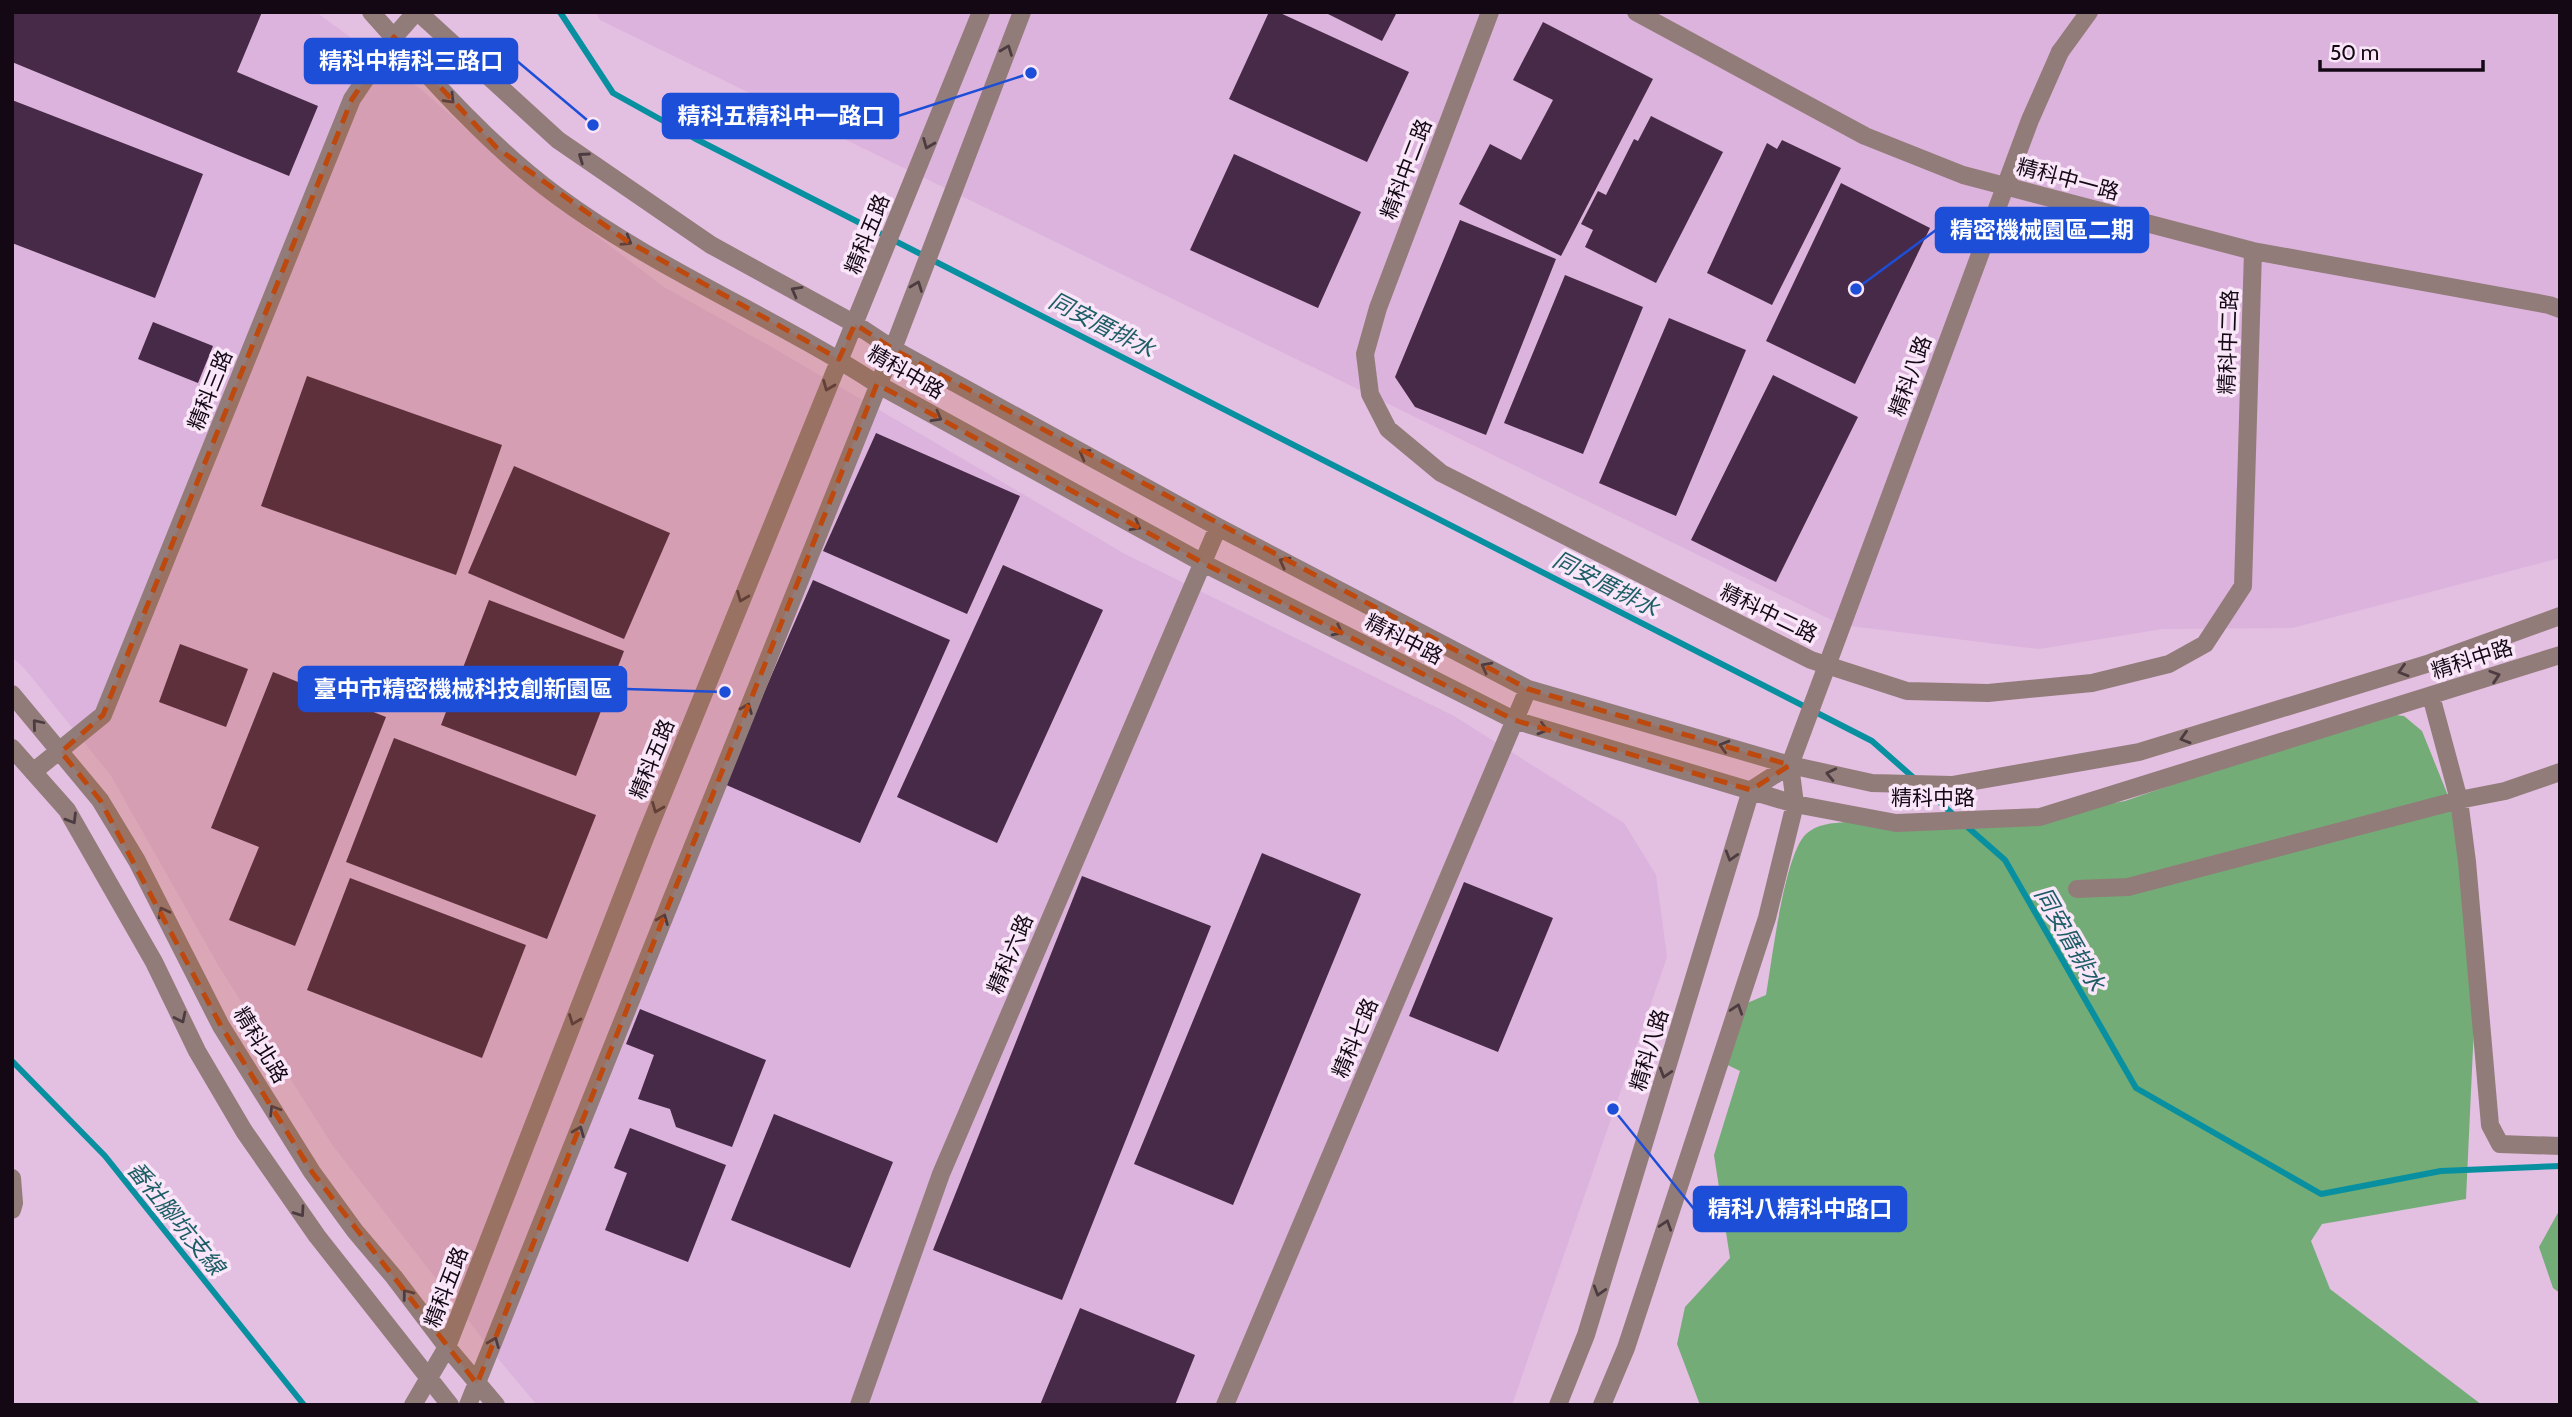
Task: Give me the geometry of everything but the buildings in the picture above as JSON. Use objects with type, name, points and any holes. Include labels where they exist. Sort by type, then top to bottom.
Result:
[{"type":"street","name":"精科中路","points":[[371,12],[497,148],[557,196],[627,241],[839,359],[877,384],[1203,563],[1514,720],[1795,804],[1896,823],[2040,817],[2560,654]]},
{"type":"street","name":"精科中路","points":[[417,12],[558,140],[711,245],[855,324],[892,349],[1218,527],[1528,689],[1790,765],[1872,783],[1952,785],[2139,752],[2430,663],[2560,616]]},
{"type":"street","name":"精科三路","points":[[33,772],[61,752],[103,715],[352,99],[394,37],[417,12]]},
{"type":"street","name":"精科五路","points":[[414,1405],[447,1347],[645,838],[981,12]]},
{"type":"street","points":[[468,1405],[892,349],[1022,12]]},
{"type":"street","name":"精科中二路","points":[[1490,12],[1378,308],[1365,354],[1370,394],[1388,429],[1441,473],[1798,653],[1908,691],[1988,693],[2092,683],[2169,664],[2205,644],[2243,586],[2253,251]]},
{"type":"street","name":"精科中一路","points":[[1636,12],[1865,136],[1963,175],[2253,251],[2560,309]]},
{"type":"street","name":"精科八路","points":[[1602,1405],[1626,1348],[1767,918],[1795,804],[1790,765],[2030,120],[2060,52],[2089,12]]},
{"type":"street","name":"精科六路","points":[[859,1405],[941,1174],[1218,527]]},
{"type":"street","name":"精科七路","points":[[1225,1405],[1528,689]]},
{"type":"street","name":"精科北路","points":[[12,694],[100,800],[137,861],[221,1026],[312,1172],[355,1231],[496,1405]]},
{"type":"street","points":[[2431,696],[2459,800],[2490,1125],[2500,1144],[2560,1146]]},
{"type":"street","points":[[12,748],[74,821],[154,962],[197,1051],[244,1131],[317,1236],[450,1405]]},
{"type":"street","points":[[1751,790],[1790,765]]},
{"type":"street","points":[[2077,889],[2128,887],[2459,800],[2505,791],[2560,772]]},
{"type":"street","name":"精科八路","points":[[1558,1405],[1586,1335],[1751,790]]},
{"type":"street","points":[[12,1178],[12,1210]]},
{"type":"highlighted area","points":[[394,37],[497,148],[627,241],[839,359],[855,324],[893,349],[1528,689],[1790,765],[1751,790],[1514,720],[1203,563],[877,384],[477,1384],[312,1172],[221,1026],[100,800],[61,752],[103,715],[352,99]]},
{"type":"shaded area","points":[[12,12],[316,12],[423,91],[526,182],[664,287],[1125,554],[1454,716],[1624,823],[1656,875],[1667,957],[1512,1405],[537,1405],[333,1146],[218,965],[111,776],[25,669],[12,657]]},
{"type":"shaded area","points":[[596,12],[2560,12],[2560,558],[2292,628],[2162,629],[2039,649],[1842,625],[600,20]]},
{"type":"green space","points":[[2379,713],[2404,716],[2422,731],[2457,818],[2475,1005],[2466,1199],[2322,1224],[2311,1241],[2330,1289],[2482,1405],[1700,1405],[1677,1344],[1685,1307],[1730,1258],[1714,1155],[1740,1071],[1713,1058],[1731,1010],[1766,995],[1785,885],[1798,846],[1806,834],[1820,826],[1835,823],[2075,810],[2125,801]]},
{"type":"green space","points":[[2560,1209],[2560,1293],[2553,1288],[2539,1247]]},
{"type":"waterway","name":"同安厝排水","points":[[560,12],[613,93],[694,138],[1872,741],[1915,779]]},
{"type":"waterway","name":"同安厝排水","points":[[1925,789],[1956,817]]},
{"type":"waterway","name":"同安厝排水","points":[[1964,824],[2005,860],[2136,1088],[2321,1194],[2441,1171],[2560,1166]]},
{"type":"waterway","name":"番社腳坑支線","points":[[12,1061],[105,1156],[304,1405]]},
{"type":"place","name":"精科五精科中一路口","points":[[1031,73]]},
{"type":"place","name":"精科中精科三路口","points":[[593,125]]},
{"type":"place","name":"精密機械園區二期","points":[[1856,289]]},
{"type":"place","name":"臺中市精密機械科技創新園區","points":[[725,692]]},
{"type":"place","name":"精科八精科中路口","points":[[1613,1109]]}]
